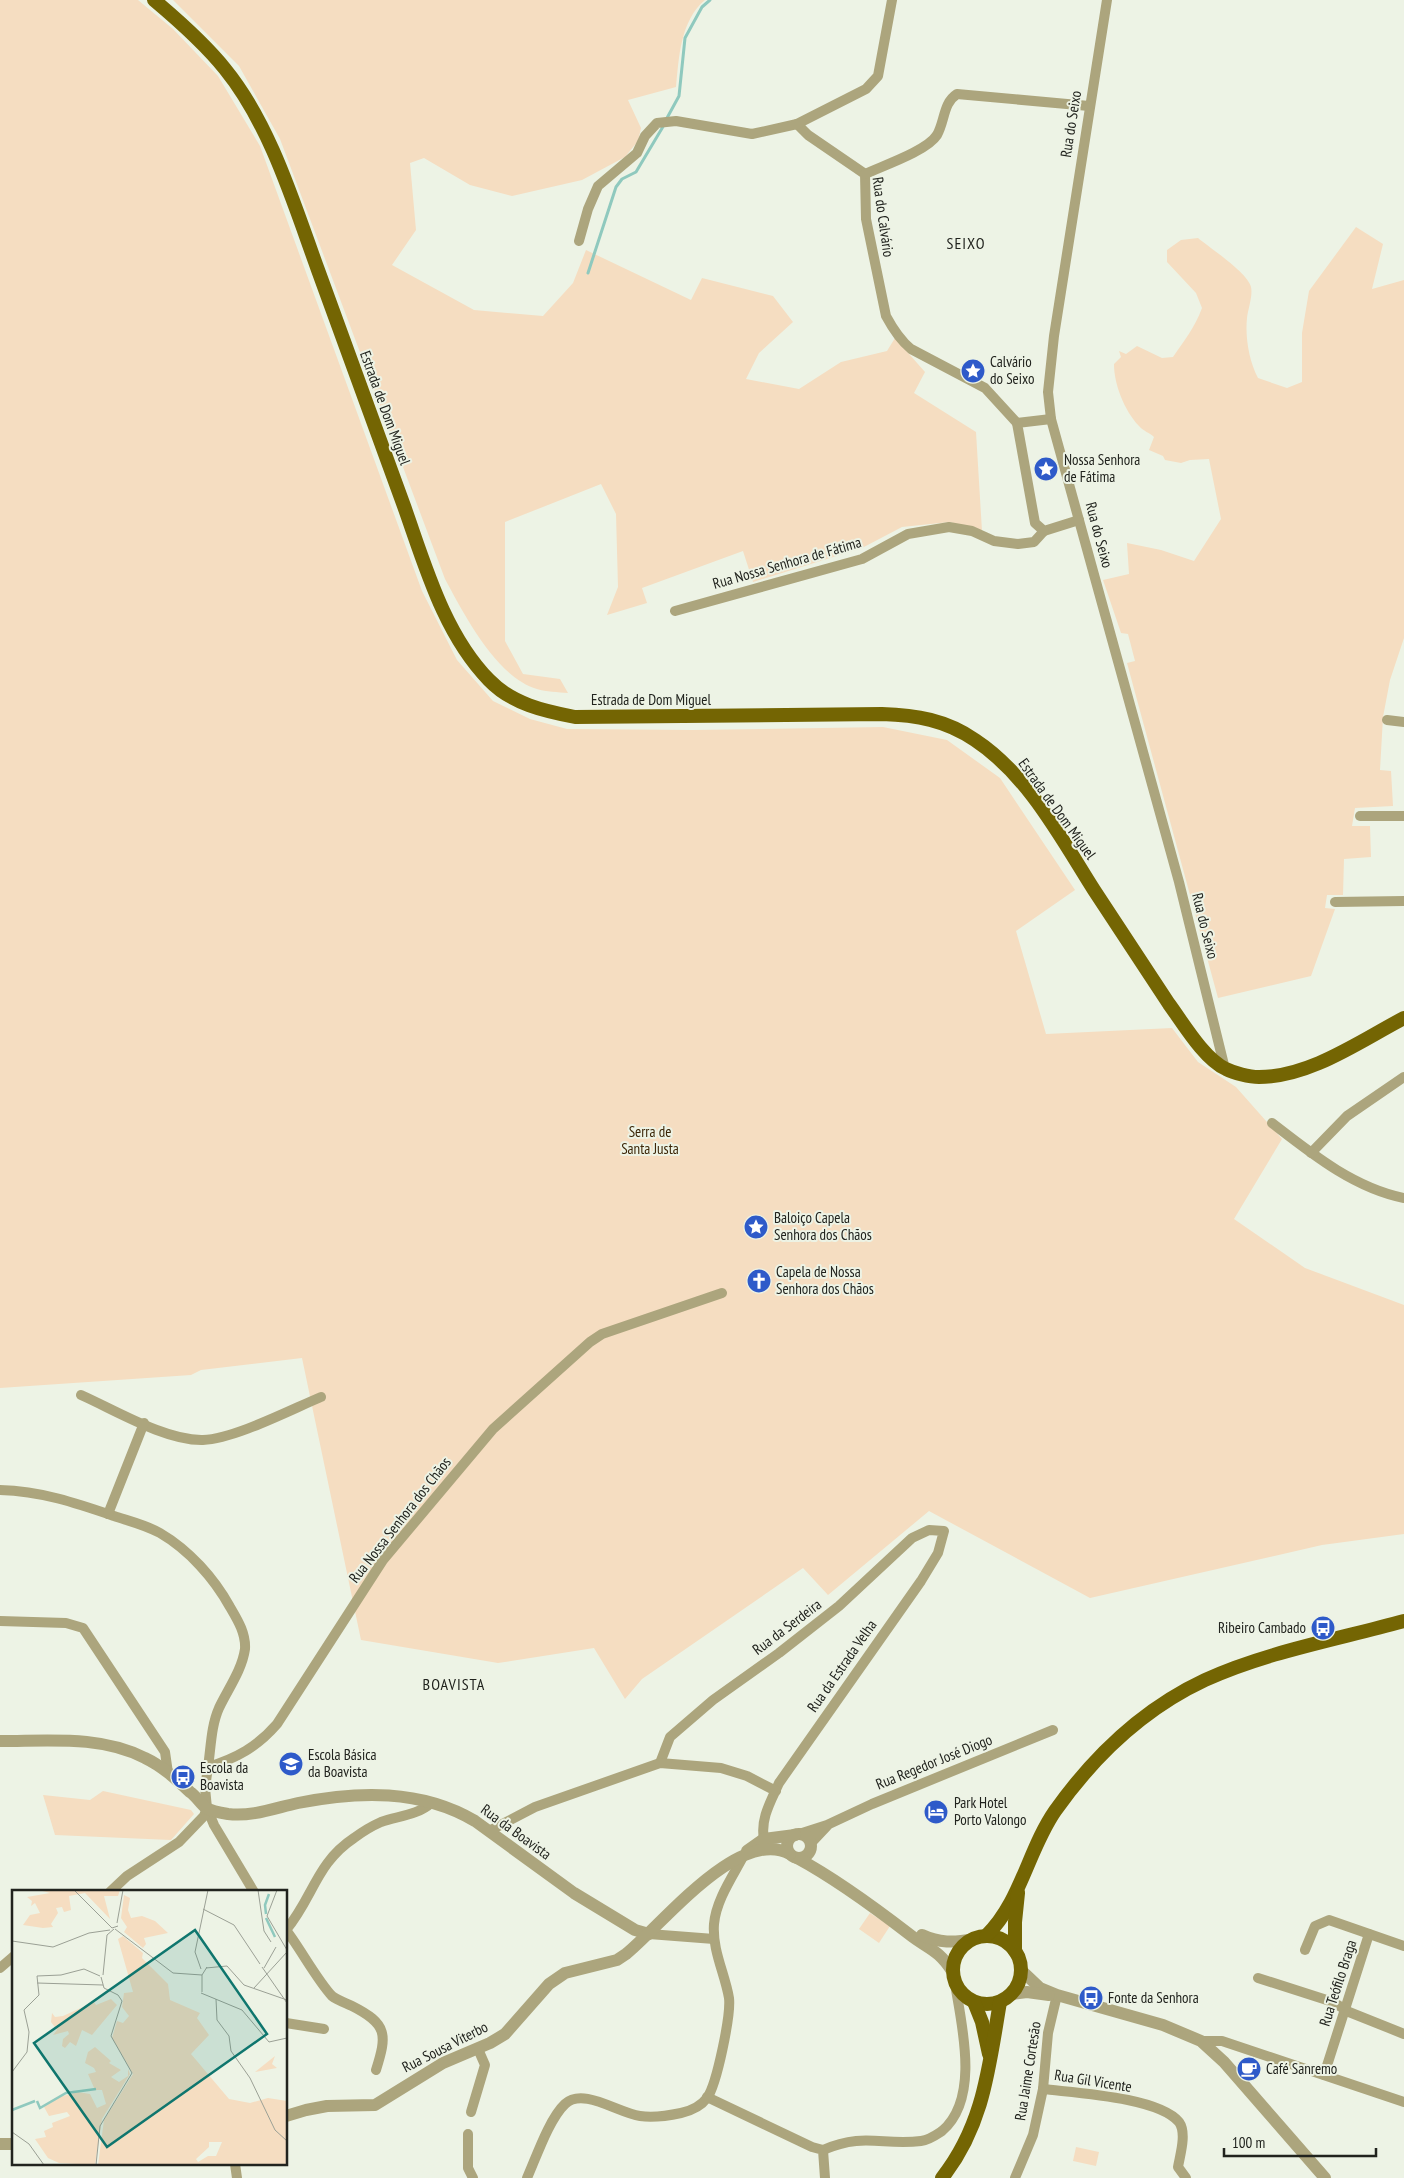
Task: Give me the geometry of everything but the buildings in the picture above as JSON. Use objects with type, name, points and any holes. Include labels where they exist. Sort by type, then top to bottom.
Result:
[{"type":"main road","name":"Estrada de Dom Miguel","points":[[154,0],[179,21],[226,70],[269,144],[301,222],[433,587],[466,652],[489,681],[507,696],[544,711],[575,717],[915,715],[949,726],[975,739],[997,756],[1021,782],[1060,835],[1129,945],[1182,1022],[1205,1053],[1225,1069],[1256,1077],[1301,1072],[1404,1018]]},
{"type":"main road","points":[[1006,1998],[987,2005],[974,2002],[963,1995],[954,1978],[958,1952],[1002,1918],[1019,1885],[1041,1834],[1076,1782],[1120,1736],[1156,1708],[1204,1681],[1229,1670],[1404,1621]]},
{"type":"main road","points":[[942,2178],[972,2131],[986,2090],[990,2056],[1006,1998],[1019,1983],[1021,1970],[1015,1950],[1015,1922],[1019,1885]]},
{"type":"main road","points":[[979,1937],[1006,1941],[1015,1950]]},
{"type":"main road","points":[[974,2002],[982,2022],[990,2056]]},
{"type":"street","points":[[579,241],[588,210],[598,186],[637,153],[645,136],[657,123],[676,121],[752,134],[796,124],[866,89],[878,76],[892,0]]},
{"type":"street","name":"Rua do Seixo","points":[[1107,0],[1054,336],[1048,392],[1051,419],[1179,882],[1225,1069]]},
{"type":"street","points":[[864,174],[927,145],[937,135],[950,99],[957,94],[1089,106]]},
{"type":"street","name":"Rua do Calvário","points":[[796,124],[808,135],[864,174],[866,220],[886,316],[903,343],[985,388],[1016,423]]},
{"type":"street","points":[[1044,531],[1037,527],[1035,523],[1016,423],[1051,419]]},
{"type":"street","name":"Rua Nossa Senhora de Fátima","points":[[676,611],[862,559],[908,534],[949,527],[972,531],[994,541],[1018,544],[1034,542],[1044,531],[1079,520]]},
{"type":"street","points":[[1387,720],[1404,722]]},
{"type":"street","points":[[1360,816],[1404,816]]},
{"type":"street","points":[[1335,902],[1404,901]]},
{"type":"street","points":[[1311,1153],[1347,1116],[1404,1076]]},
{"type":"street","points":[[1272,1122],[1311,1153],[1345,1175],[1387,1195],[1404,1198]]},
{"type":"street","name":"Rua Nossa Senhora dos Chãos","points":[[208,1767],[234,1759],[266,1737],[277,1724],[383,1560],[493,1429],[590,1342],[602,1334],[722,1293]]},
{"type":"street","points":[[82,1395],[177,1436],[200,1440],[214,1439],[321,1398]]},
{"type":"street","points":[[108,1514],[144,1423]]},
{"type":"street","points":[[0,1490],[38,1492],[160,1533],[181,1549],[218,1584],[244,1634],[245,1648],[241,1665],[219,1709],[213,1727],[205,1788],[207,1808],[214,1825],[253,1890]]},
{"type":"street","name":"Rua da Serdeira","points":[[660,1763],[670,1737],[713,1700],[779,1653],[839,1606],[912,1538],[929,1530],[944,1531]]},
{"type":"street","name":"Rua da Estrada Velha","points":[[761,1837],[765,1818],[776,1791],[792,1762],[920,1581],[938,1553],[944,1531]]},
{"type":"street","points":[[0,1622],[66,1623],[82,1628],[165,1752],[168,1772]]},
{"type":"street","name":"Rua Regedor José Diogo","points":[[797,1834],[827,1825],[872,1804],[1053,1730]]},
{"type":"street","points":[[146,1758],[156,1748],[156,1740]]},
{"type":"street","points":[[0,1741],[79,1741],[122,1747],[146,1758],[168,1772],[207,1808]]},
{"type":"street","points":[[489,1831],[543,1804],[660,1763],[722,1768],[747,1776],[776,1791]]},
{"type":"street","name":"Rua da Boavista","points":[[207,1808],[243,1815],[299,1803],[360,1795],[403,1796],[431,1803],[463,1814],[574,1893],[635,1930],[649,1934],[714,1939]]},
{"type":"street","points":[[288,1928],[300,1913],[315,1880],[342,1847],[378,1823],[423,1811],[431,1803]]},
{"type":"street","points":[[112,1890],[127,1876],[179,1842],[204,1816],[207,1808]]},
{"type":"street","points":[[765,1818],[771,1831],[781,1836]]},
{"type":"street","name":"Rua Regedor José Diogo","points":[[810,1847],[827,1825]]},
{"type":"street","points":[[793,1856],[787,1843],[797,1834]]},
{"type":"street","points":[[526,2178],[553,2122],[565,2104],[577,2097],[592,2099],[627,2113],[659,2117],[687,2112],[707,2098],[726,2031],[729,2000],[714,1939],[714,1923],[722,1896],[744,1855],[761,1837],[797,1834],[806,1837],[818,1867],[830,1880]]},
{"type":"street","points":[[707,2098],[812,2147],[823,2150],[863,2139],[922,2141],[935,2135],[950,2123],[959,2106],[966,2063],[954,1978],[934,1949],[911,1936],[895,1923],[793,1856],[770,1846],[761,1837]]},
{"type":"street","points":[[793,1856],[804,1857],[810,1847]]},
{"type":"street","points":[[649,1934],[721,1867],[757,1850],[777,1849]]},
{"type":"street","points":[[1304,1950],[1315,1926],[1329,1920],[1369,1934]]},
{"type":"street","points":[[895,1923],[934,1940],[956,1942],[979,1937]]},
{"type":"street","points":[[288,1933],[333,1996],[370,2015],[375,2020],[384,2036],[384,2044],[376,2070]]},
{"type":"street","name":"Rua Sousa Viterbo","points":[[288,2115],[327,2106],[375,2105],[443,2063],[478,2049],[505,2034],[550,1984],[565,1972],[617,1960],[649,1934]]},
{"type":"street","name":"Rua Teófilo Braga","points":[[1324,2075],[1369,1934],[1404,1946]]},
{"type":"street","points":[[2,1966],[12,1958]]},
{"type":"street","points":[[1021,1970],[1040,1988],[1056,1996]]},
{"type":"street","points":[[1258,1978],[1334,2002],[1349,2012],[1404,2034]]},
{"type":"street","points":[[1006,1998],[1026,1992],[1056,1996],[1163,2025],[1201,2041],[1224,2062],[1325,2178]]},
{"type":"street","name":"Rua Jaime Cortesão","points":[[1015,2178],[1032,2135],[1043,2089],[1048,2033],[1056,1996]]},
{"type":"street","points":[[288,2023],[324,2029]]},
{"type":"street","points":[[1201,2041],[1222,2040],[1404,2102]]},
{"type":"street","points":[[471,2112],[485,2065],[478,2049]]},
{"type":"street","name":"Rua Gil Vicente","points":[[1043,2089],[1119,2098],[1163,2111],[1179,2123],[1183,2136],[1178,2167],[1186,2178]]},
{"type":"street","points":[[468,2134],[468,2168],[473,2178]]},
{"type":"street","points":[[823,2150],[825,2178]]},
{"type":"green space","name":"Serra de Santa Justa","points":[[0,0],[138,0],[173,29],[218,76],[260,146],[422,591],[457,660],[493,701],[530,719],[567,729],[693,730],[883,727],[947,740],[1000,778],[1075,890],[1016,931],[1046,1034],[1172,1028],[1198,1062],[1236,1087],[1282,1139],[1234,1219],[1305,1268],[1404,1305],[1404,1534],[1322,1545],[1090,1598],[929,1511],[828,1595],[803,1568],[642,1679],[625,1699],[594,1648],[498,1663],[361,1640],[302,1358],[201,1370],[191,1375],[0,1388]]},
{"type":"green space","points":[[173,0],[705,0],[690,18],[682,40],[676,87],[628,100],[641,128],[638,141],[625,157],[582,180],[512,196],[470,185],[424,158],[410,163],[416,230],[392,265],[474,310],[543,316],[573,283],[586,250],[691,300],[702,278],[773,296],[793,322],[759,353],[746,379],[799,389],[841,362],[887,351],[895,338],[925,372],[914,393],[976,432],[982,531],[950,522],[902,527],[862,548],[753,582],[743,551],[642,588],[647,603],[607,615],[618,587],[616,514],[601,484],[505,522],[505,641],[523,674],[560,679],[568,693],[541,690],[522,682],[508,672],[483,643],[445,579],[280,139],[239,66]]},
{"type":"green space","points":[[1356,227],[1383,244],[1372,289],[1404,280],[1404,638],[1390,680],[1383,717],[1380,770],[1391,771],[1393,806],[1355,808],[1352,826],[1370,826],[1371,857],[1344,859],[1343,895],[1327,895],[1325,908],[1335,909],[1311,976],[1218,998],[1127,663],[1135,661],[1128,634],[1121,633],[1103,580],[1129,574],[1127,543],[1161,550],[1194,561],[1221,519],[1209,459],[1190,460],[1181,463],[1165,460],[1163,456],[1149,450],[1154,437],[1139,426],[1124,405],[1114,372],[1114,364],[1121,357],[1119,351],[1126,354],[1137,346],[1162,358],[1173,357],[1185,339],[1202,308],[1196,293],[1167,262],[1167,250],[1181,240],[1198,238],[1236,268],[1251,287],[1247,318],[1248,349],[1258,378],[1287,388],[1302,382],[1302,333],[1309,291]]},
{"type":"green space","points":[[103,1791],[191,1810],[194,1814],[171,1840],[55,1835],[43,1795],[90,1800]]},
{"type":"green space","points":[[870,1913],[890,1926],[879,1943],[859,1929]]},
{"type":"green space","points":[[1076,2147],[1099,2152],[1096,2166],[1073,2161]]},
{"type":"waterway","points":[[667,118],[679,96],[685,38],[702,7],[710,0]]},
{"type":"waterway","points":[[588,273],[616,187],[622,179],[636,172],[664,125]]},
{"type":"place","name":"Calvário do Seixo","points":[[973,371]]},
{"type":"place","name":"Nossa Senhora de Fátima","points":[[1046,469]]},
{"type":"place","name":"Baloiço Capela Senhora dos Chãos","points":[[756,1227]]},
{"type":"place","name":"Capela de Nossa Senhora dos Chãos","points":[[759,1281]]},
{"type":"place","name":"Ribeiro Cambado","points":[[1323,1628]]},
{"type":"place","name":"Escola Básica da Boavista","points":[[291,1764]]},
{"type":"place","name":"Escola da Boavista","points":[[183,1777]]},
{"type":"place","name":"Park Hotel Porto Valongo","points":[[936,1812]]},
{"type":"place","name":"Fonte da Senhora","points":[[1091,1998]]},
{"type":"place","name":"Café Sanremo","points":[[1249,2069]]},
{"type":"district","name":"SEIXO","points":[[966,243]]},
{"type":"district","name":"BOAVISTA","points":[[454,1684]]}]
